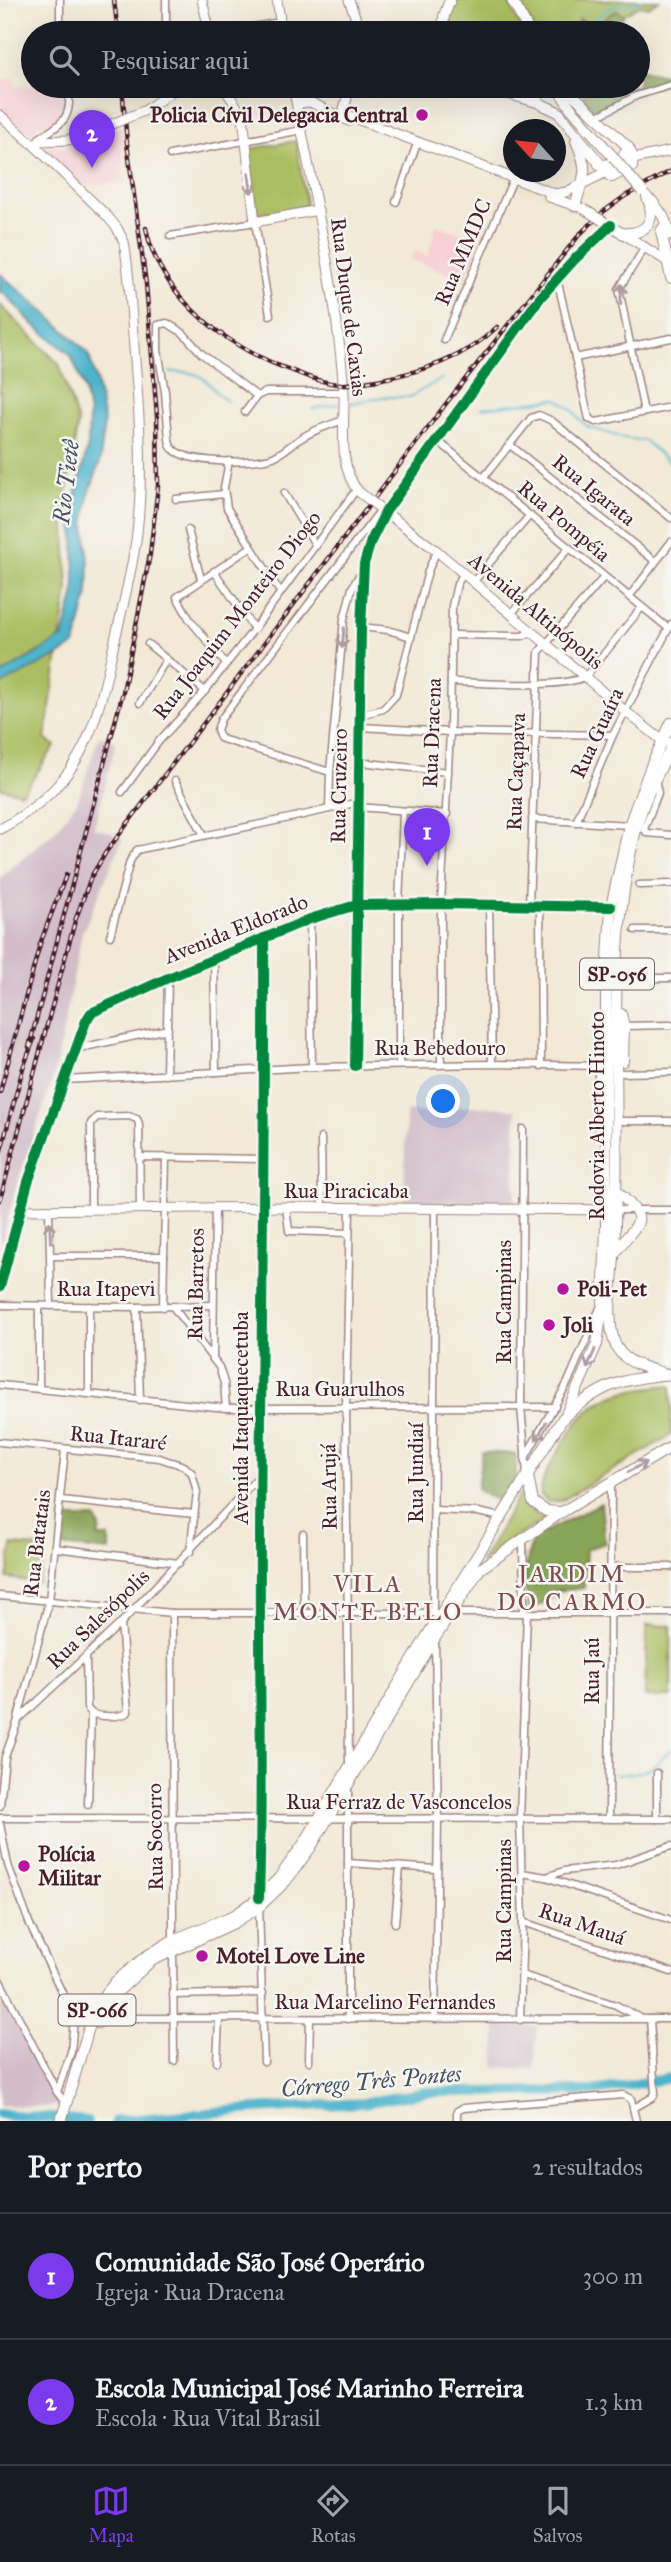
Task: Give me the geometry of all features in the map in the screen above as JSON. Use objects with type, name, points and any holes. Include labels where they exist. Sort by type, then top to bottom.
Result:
[{"type":"main road","points":[[444,21],[450,1]]},
{"type":"main road","points":[[514,2],[524,21]]},
{"type":"main road","points":[[524,98],[558,112],[606,172]]},
{"type":"main road","points":[[563,98],[660,211],[668,230],[671,278]]},
{"type":"main road","points":[[576,98],[628,147],[632,163],[606,172]]},
{"type":"main road","points":[[572,130],[585,166],[579,207]]},
{"type":"main road","points":[[606,172],[608,165],[622,158],[628,147]]},
{"type":"main road","points":[[622,233],[636,233],[648,223],[652,213],[644,194]]},
{"type":"main road","name":"Rodovia Alberto Hinoto","points":[[563,1419],[597,1344],[603,1304],[610,1210],[616,1191],[618,950],[624,892],[637,824],[668,744],[671,723]]},
{"type":"main road","name":"Rodovia Alberto Hinoto","points":[[668,744],[651,766],[629,825],[611,907],[603,1066],[614,1255],[611,1308],[614,1340],[627,1359],[638,1366],[671,1374]]},
{"type":"main road","points":[[616,1085],[621,1073],[624,1026],[617,1006]]},
{"type":"main road","points":[[614,1255],[634,1230],[638,1220],[637,1210],[616,1191]]},
{"type":"main road","name":"SP-056","points":[[527,1475],[563,1419],[590,1395],[610,1384],[671,1374]]},
{"type":"main road","points":[[527,1475],[533,1502],[546,1511],[562,1511],[671,1447]]},
{"type":"main road","name":"SP-066","points":[[65,2114],[91,2021],[105,1995],[130,1968],[173,1944],[234,1923],[293,1872],[349,1767],[527,1475]]},
{"type":"main road","name":"SP-066","points":[[323,1820],[435,1638],[442,1613],[480,1569],[562,1511]]},
{"type":"main road","name":"SP-066","points":[[65,2114],[99,2018],[115,1994],[136,1972],[173,1944]]},
{"type":"street","points":[[60,0],[60,21]]},
{"type":"street","points":[[166,0],[166,21]]},
{"type":"street","points":[[202,0],[207,21]]},
{"type":"street","points":[[277,0],[280,21]]},
{"type":"street","points":[[349,0],[356,21]]},
{"type":"street","points":[[650,92],[671,85]]},
{"type":"street","points":[[36,141],[66,118],[69,98]]},
{"type":"street","points":[[0,115],[18,132],[36,141],[68,140],[146,110],[160,98]]},
{"type":"street","points":[[231,98],[243,116],[244,143],[270,315]]},
{"type":"street","points":[[342,113],[346,98]]},
{"type":"street","points":[[596,117],[632,98]]},
{"type":"street","points":[[297,99],[305,107],[342,113]]},
{"type":"street","points":[[297,99],[342,113],[503,176]]},
{"type":"street","name":"Rua Duque de Caxias","points":[[297,99],[318,210],[344,392],[345,454],[357,491]]},
{"type":"street","points":[[170,155],[302,130]]},
{"type":"street","points":[[0,829],[61,784],[84,749],[102,692],[130,574],[142,465],[124,242],[117,228],[44,155],[36,141]]},
{"type":"street","points":[[397,202],[417,144]]},
{"type":"street","points":[[632,163],[671,151]]},
{"type":"street","points":[[519,182],[562,194],[606,172]]},
{"type":"street","name":"Rua MMDC","points":[[444,340],[512,182]]},
{"type":"street","points":[[518,182],[579,207],[669,262]]},
{"type":"street","points":[[170,236],[318,210]]},
{"type":"street","points":[[330,772],[225,740],[218,734],[217,727],[382,508],[438,441],[527,315],[557,278],[609,224]]},
{"type":"street","points":[[644,412],[619,289],[620,283],[645,247]]},
{"type":"street","points":[[557,278],[587,416],[596,422],[671,407]]},
{"type":"street","points":[[257,396],[202,354],[183,333],[167,323],[160,323],[157,338],[169,439],[177,452],[201,458],[252,461],[272,457],[309,433],[344,420]]},
{"type":"street","points":[[575,358],[671,338]]},
{"type":"street","points":[[246,412],[257,396],[274,391],[344,392]]},
{"type":"street","points":[[484,477],[531,418],[536,415],[545,416],[671,518]]},
{"type":"street","name":"Rua Pompéia","points":[[438,441],[604,577],[669,626]]},
{"type":"street","name":"Rua Igarata","points":[[510,445],[655,561]]},
{"type":"street","points":[[229,461],[224,494],[227,508],[280,592]]},
{"type":"street","points":[[357,491],[382,508]]},
{"type":"street","name":"Rua Joaquim Monteiro Diogo","points":[[122,792],[254,629],[357,491]]},
{"type":"street","points":[[284,493],[316,546]]},
{"type":"street","points":[[176,499],[224,494]]},
{"type":"street","name":"Avenida Altinópolis","points":[[382,508],[474,581],[625,711],[668,744]]},
{"type":"street","name":"Rua Cruzeiro","points":[[355,1066],[363,575],[367,553],[382,508]]},
{"type":"street","points":[[474,581],[530,515]]},
{"type":"street","points":[[188,530],[201,579]]},
{"type":"street","points":[[629,597],[671,542]]},
{"type":"street","points":[[226,664],[179,604],[178,595],[251,547]]},
{"type":"street","points":[[511,614],[569,548]]},
{"type":"street","points":[[360,715],[383,709],[396,695],[434,557]]},
{"type":"street","points":[[214,571],[254,629]]},
{"type":"street","name":"Rua Dracena","points":[[441,1065],[441,904],[447,814],[452,635],[454,595],[464,573]]},
{"type":"street","points":[[330,809],[330,772],[345,619],[352,588],[358,577],[363,575]]},
{"type":"street","points":[[546,643],[559,632],[604,577]]},
{"type":"street","points":[[452,682],[572,682],[586,677],[642,607]]},
{"type":"street","name":"Rua Guaíra","points":[[576,822],[613,735],[669,626]]},
{"type":"street","points":[[361,627],[388,630],[411,637]]},
{"type":"street","points":[[452,635],[522,636],[532,632]]},
{"type":"street","name":"Rua Caçapava","points":[[529,905],[539,652],[546,643]]},
{"type":"street","points":[[148,644],[205,691]]},
{"type":"street","points":[[140,703],[166,660]]},
{"type":"street","points":[[359,727],[450,732],[613,735]]},
{"type":"street","points":[[360,762],[448,772]]},
{"type":"street","points":[[655,779],[658,793],[645,832],[671,835]]},
{"type":"street","points":[[175,781],[204,835]]},
{"type":"street","points":[[110,936],[130,861],[137,850],[358,804],[447,814]]},
{"type":"street","points":[[399,1065],[398,904],[403,811]]},
{"type":"street","points":[[532,820],[629,825]]},
{"type":"street","points":[[639,885],[671,884]]},
{"type":"street","name":"Avenida Eldorado","points":[[21,1210],[41,1141],[90,1013],[310,919],[356,905],[611,907]]},
{"type":"street","points":[[489,905],[492,1064]]},
{"type":"street","points":[[540,906],[541,1066]]},
{"type":"street","points":[[310,919],[312,1067]]},
{"type":"street","points":[[635,930],[671,930]]},
{"type":"street","name":"Avenida Itaquaquecetuba","points":[[264,938],[259,1612],[262,1819],[259,1903],[264,2062]]},
{"type":"street","points":[[214,959],[216,1072]]},
{"type":"street","points":[[166,1075],[168,978]]},
{"type":"street","points":[[647,978],[671,978]]},
{"type":"street","points":[[624,1026],[671,1025]]},
{"type":"street","points":[[75,1049],[167,1028]]},
{"type":"street","name":"Rua Bebedouro","points":[[64,1080],[312,1067],[492,1064],[603,1066]]},
{"type":"street","points":[[598,1128],[603,1066]]},
{"type":"street","points":[[621,1073],[671,1072]]},
{"type":"street","points":[[91,1208],[90,1128],[97,1116],[129,1116],[137,1119],[140,1208]]},
{"type":"street","points":[[617,1121],[671,1121]]},
{"type":"street","name":"Rua Campinas","points":[[523,1129],[521,1407],[527,1475]]},
{"type":"street","points":[[321,1138],[322,1208]]},
{"type":"street","points":[[139,1157],[262,1159]]},
{"type":"street","points":[[163,1307],[166,1157]]},
{"type":"street","name":"Rua Barretos","points":[[213,1359],[215,1208]]},
{"type":"street","points":[[286,1208],[289,1231],[349,1233]]},
{"type":"street","name":"Rua Arujá","points":[[349,1767],[346,1406],[350,1208]]},
{"type":"street","name":"Rua Jundiaí","points":[[435,1208],[434,1510],[442,1613]]},
{"type":"street","points":[[49,1209],[51,1306]]},
{"type":"street","points":[[0,1287],[21,1210]]},
{"type":"street","name":"Rua Piracicaba","points":[[21,1210],[671,1210]]},
{"type":"street","points":[[51,1256],[164,1256]]},
{"type":"street","name":"Rodovia Alberto Hinoto","points":[[524,1459],[579,1360],[593,1320],[603,1304]]},
{"type":"street","name":"Rua Itapevi","points":[[0,1305],[212,1305]]},
{"type":"street","points":[[39,1306],[39,1389]]},
{"type":"street","points":[[89,1306],[89,1394]]},
{"type":"street","points":[[137,1307],[140,1400]]},
{"type":"street","points":[[173,1307],[213,1359],[222,1376],[226,1408]]},
{"type":"street","name":"Rua Guarulhos","points":[[0,1385],[226,1408],[555,1407]]},
{"type":"street","name":"Rua Itararé","points":[[0,1442],[159,1458],[184,1466],[192,1473],[196,1483],[190,1552]]},
{"type":"street","name":"Rua Batatais","points":[[18,1720],[49,1601],[65,1450]]},
{"type":"street","name":"Rua Salesópolis","points":[[0,1806],[5,1758],[18,1720],[134,1610],[260,1475]]},
{"type":"street","name":"Rua Jaú","points":[[609,1818],[611,1482]]},
{"type":"street","points":[[61,1500],[194,1514]]},
{"type":"street","points":[[434,1510],[478,1512],[501,1517]]},
{"type":"street","points":[[303,1534],[304,1612]]},
{"type":"street","name":"Rua Campinas","points":[[520,2020],[523,1922],[520,1821],[525,1613],[523,1539]]},
{"type":"street","points":[[55,1548],[179,1563]]},
{"type":"street","points":[[610,1567],[671,1567]]},
{"type":"street","points":[[0,1596],[172,1613],[671,1613]]},
{"type":"street","name":"Rua Socorro","points":[[172,1613],[174,2061]]},
{"type":"street","points":[[86,1658],[87,1708],[97,1716],[126,1714],[128,1702],[121,1623]]},
{"type":"street","points":[[435,1638],[438,1819],[435,2020]]},
{"type":"street","points":[[88,1804],[91,1713]]},
{"type":"street","points":[[657,1773],[657,1818]]},
{"type":"street","points":[[348,1783],[348,2019]]},
{"type":"street","name":"Rua Ferraz de Vasconcelos","points":[[0,1821],[671,1819]]},
{"type":"street","points":[[0,1821],[8,1865],[30,1925],[74,2018],[71,2052],[58,2093]]},
{"type":"street","points":[[546,1877],[564,1871],[616,1865],[671,1846]]},
{"type":"street","points":[[348,1863],[436,1869]]},
{"type":"street","points":[[395,1923],[400,1867]]},
{"type":"street","points":[[522,1873],[546,1877],[671,1920]]},
{"type":"street","name":"Rua Mauá","points":[[523,1922],[671,1972]]},
{"type":"street","points":[[522,1975],[616,2005],[642,2018]]},
{"type":"street","points":[[0,1981],[58,2093],[65,2114]]},
{"type":"street","points":[[173,1995],[263,1993]]},
{"type":"street","points":[[0,1998],[9,1999]]},
{"type":"street","name":"Rua Marcelino Fernandes","points":[[99,2018],[671,2019]]},
{"type":"street","points":[[217,2062],[219,2019]]},
{"type":"street","points":[[309,2061],[310,2019]]},
{"type":"street","points":[[634,2108],[653,2098],[655,2093],[650,2019]]},
{"type":"street","points":[[58,2093],[71,2088]]},
{"type":"street","points":[[457,2118],[463,2108],[627,2096],[631,2099],[636,2121]]},
{"type":"shaded area","points":[[14,78],[15,86],[21,86],[21,98],[63,98],[64,114],[56,125],[36,125],[34,132],[21,129],[0,110],[0,81]]},
{"type":"shaded area","points":[[122,126],[124,182],[82,186],[46,153],[46,147],[67,147]]},
{"type":"shaded area","points":[[436,225],[482,240],[464,280],[410,259],[415,251],[428,256]]},
{"type":"shaded area","points":[[99,735],[116,742],[94,828],[123,839],[82,933],[55,1072],[16,1188],[0,1249],[0,878],[56,830],[78,800]]},
{"type":"shaded area","points":[[471,1106],[516,1109],[515,1203],[404,1201],[406,1111],[427,1113]]},
{"type":"shaded area","points":[[0,2005],[7,2006],[59,2105],[0,2105]]},
{"type":"shaded area","points":[[496,2026],[537,2026],[534,2069],[495,2067]]},
{"type":"green space","points":[[458,0],[507,0],[518,21],[448,21]]},
{"type":"green space","points":[[518,0],[659,0],[648,7],[640,5],[623,15],[617,11],[601,21],[529,21]]},
{"type":"green space","points":[[617,11],[623,15],[622,21],[601,21]]},
{"type":"green space","points":[[650,72],[668,76],[666,83],[650,88]]},
{"type":"green space","points":[[584,98],[624,98],[596,112]]},
{"type":"green space","points":[[296,141],[306,204],[303,207],[257,215],[248,149]]},
{"type":"green space","points":[[0,305],[59,364],[78,422],[64,506],[68,590],[45,739],[55,746],[21,793],[0,788]]},
{"type":"green space","points":[[671,1385],[671,1435],[561,1501],[548,1502],[541,1495],[544,1478],[559,1450],[581,1418],[593,1407],[618,1394]]},
{"type":"green space","points":[[482,1452],[516,1454],[516,1481],[499,1502],[477,1488]]},
{"type":"green space","points":[[520,1494],[523,1494],[531,1510],[546,1519],[501,1546],[480,1563]]},
{"type":"green space","points":[[601,1503],[605,1543],[586,1549],[584,1588],[557,1591],[543,1604],[529,1608],[525,1573],[533,1538]]},
{"type":"green space","points":[[63,1518],[96,1518],[100,1528],[98,1537],[109,1537],[109,1551],[61,1546]]},
{"type":"green space","points":[[12,1545],[45,1548],[39,1583],[7,1578]]},
{"type":"green space","points":[[647,1625],[671,1626],[671,1697],[645,1697]]},
{"type":"water","points":[[0,274],[88,353],[104,422],[100,461],[88,497],[85,523],[89,564],[88,594],[75,645],[0,686],[0,675],[63,637],[74,596],[73,506],[88,446],[89,413],[84,387],[71,355],[0,292]]},
{"type":"waterway","points":[[594,21],[614,6],[641,0]]},
{"type":"waterway","points":[[170,372],[198,375],[227,401]]},
{"type":"waterway","points":[[351,403],[384,397],[410,397],[443,378]]},
{"type":"waterway","points":[[481,408],[557,399],[572,409],[588,427],[623,438],[645,441],[671,464]]},
{"type":"waterway","points":[[312,409],[338,404]]},
{"type":"waterway","points":[[615,1775],[647,1770],[671,1749]]},
{"type":"waterway","name":"Córrego Três Pontes","points":[[115,2121],[363,2103],[427,2092],[594,2091],[671,2078]]},
{"type":"waterway","name":"Córrego Três Pontes","points":[[0,2114],[87,2121]]},
{"type":"railway","points":[[114,0],[117,21]]},
{"type":"railway","points":[[29,1047],[123,692],[150,554],[158,486],[157,416],[146,284],[123,98]]},
{"type":"railway","points":[[0,1200],[75,921],[91,877],[106,852],[448,401],[580,234],[625,196],[671,171]]},
{"type":"railway","points":[[146,228],[154,254],[166,277],[182,299],[201,318],[245,349],[316,379],[349,384],[410,373],[456,356],[471,348],[497,327]]},
{"type":"railway","points":[[0,1092],[40,944],[66,875]]},
{"type":"railway","points":[[0,1154],[23,1068],[34,1039]]},
{"type":"cycle path","points":[[355,1066],[361,627],[364,564],[371,541],[386,511],[539,299],[611,225]]},
{"type":"cycle path","points":[[0,1287],[28,1182],[91,1013],[310,919],[356,905],[611,907]]},
{"type":"cycle path","points":[[259,1898],[264,938]]},
{"type":"place","name":"Policia Cívil Delegacia Central","points":[[422,115]]},
{"type":"place","name":"Escola Municipal José Marinho Ferreira","points":[[92,168]]},
{"type":"place","name":"Comunidade São José Operário","points":[[427,866]]},
{"type":"place","name":"Poli-Pet","points":[[563,1289]]},
{"type":"place","name":"Joli","points":[[549,1325]]},
{"type":"place","name":"Polícia Militar","points":[[24,1866]]},
{"type":"place","name":"Motel Love Line","points":[[202,1956]]},
{"type":"district","name":"JARDIM DO CARMO","points":[[572,1588]]},
{"type":"district","name":"VILA MONTE BELO","points":[[368,1598]]},
{"type":"water label","name":"Rio Tietê","points":[[66,482]]}]
